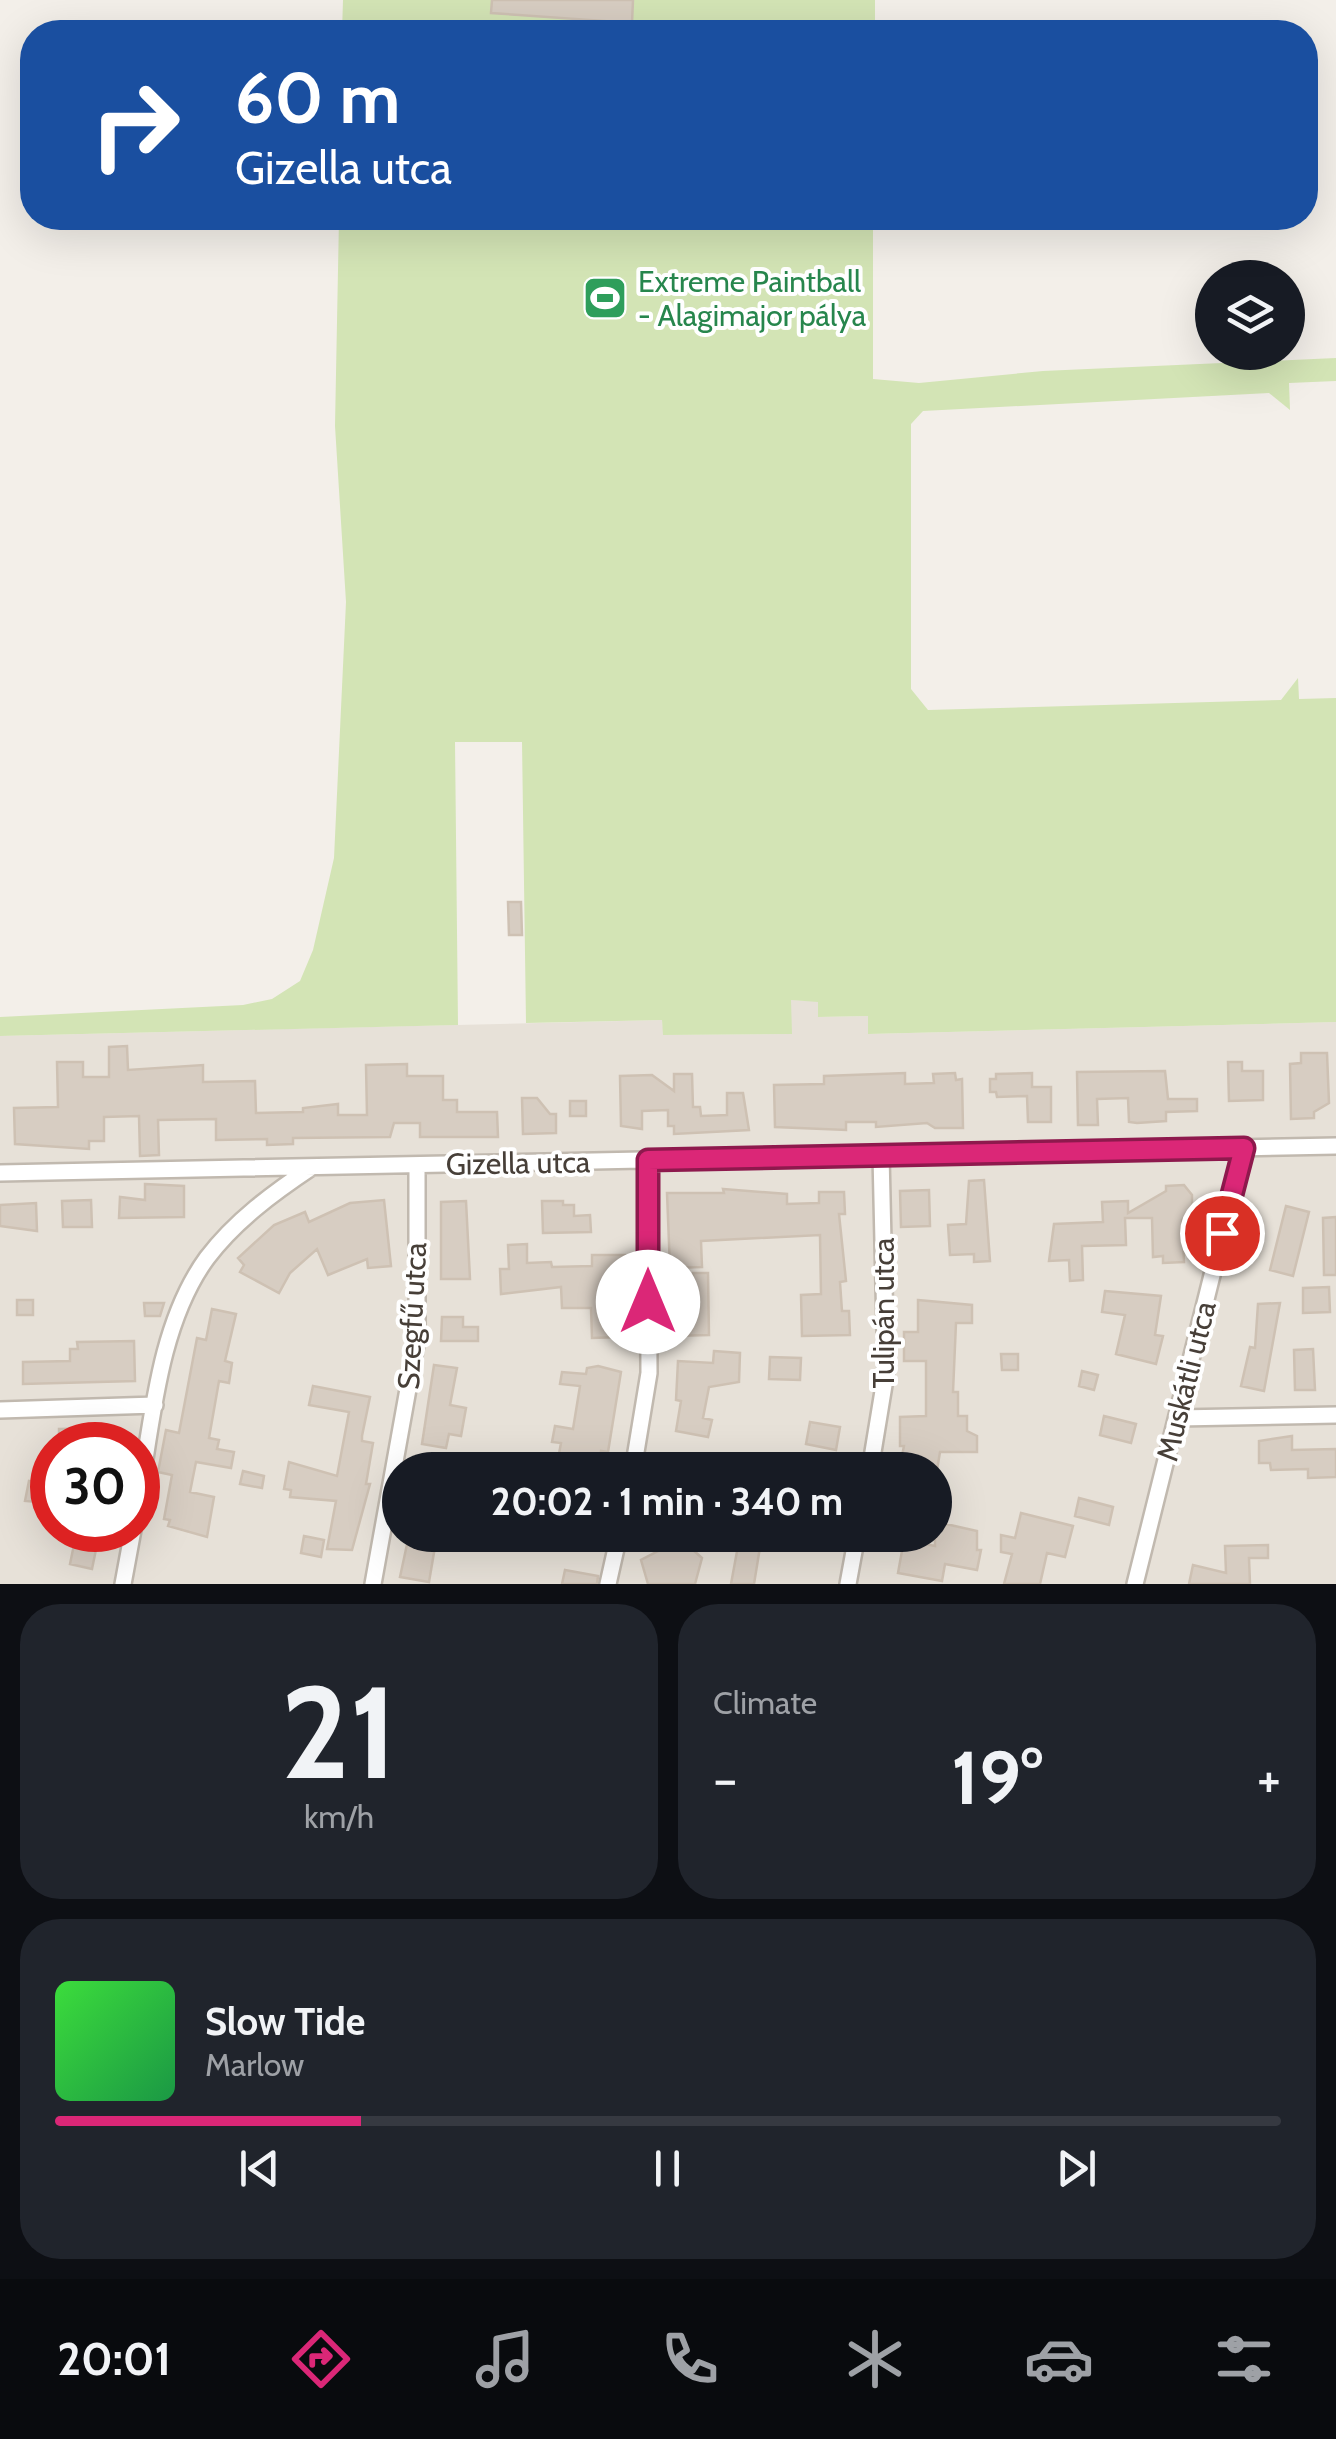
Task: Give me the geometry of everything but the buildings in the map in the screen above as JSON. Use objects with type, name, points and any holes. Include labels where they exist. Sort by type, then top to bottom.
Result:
[{"type":"street","name":"Gizella utca","points":[[0,1174],[1336,1146]]},
{"type":"street","name":"Muskátli utca","points":[[1145,1584],[1244,1148]]},
{"type":"street","name":"Tulipán utca","points":[[873,1452],[886,1373],[881,1155]]},
{"type":"street","points":[[636,1452],[649,1373],[648,1160]]},
{"type":"street","name":"Szegfű utca","points":[[373,1584],[418,1339],[418,1165]]},
{"type":"street","points":[[152,1422],[176,1322],[206,1260],[266,1198],[312,1167]]},
{"type":"street","points":[[0,1410],[155,1405]]},
{"type":"street","points":[[1183,1418],[1336,1415]]},
{"type":"street","name":"Muskátli utca","points":[[1134,1584],[1183,1418]]},
{"type":"street","points":[[123,1584],[128,1552]]},
{"type":"street","points":[[608,1584],[615,1552]]},
{"type":"street","points":[[848,1584],[854,1552]]},
{"type":"shaded area","points":[[791,1000],[818,1001],[818,1017],[868,1016],[869,1034],[1336,1022],[1336,1584],[0,1584],[0,1036],[662,1020],[664,1035],[791,1034]]},
{"type":"green space","points":[[343,0],[875,0],[875,20],[342,20]]},
{"type":"green space","points":[[339,230],[873,230],[873,379],[919,383],[1043,371],[1195,364],[1195,370],[1305,370],[1305,359],[1336,358],[1336,381],[1289,383],[1290,410],[1269,393],[923,411],[911,424],[911,689],[928,710],[1281,700],[1298,678],[1299,699],[1336,698],[1336,1022],[868,1034],[868,1016],[818,1017],[818,1002],[791,1000],[792,1034],[663,1035],[662,1020],[526,1023],[522,742],[455,742],[458,1025],[0,1036],[0,1017],[243,1005],[272,999],[300,981],[313,950],[334,858],[346,602],[335,426]]},
{"type":"place","name":"Extreme Paintball - Alagimajor pálya","points":[[605,298]]},
{"type":"route","points":[[648,1302],[648,1160],[1244,1148],[1222,1233]]}]
